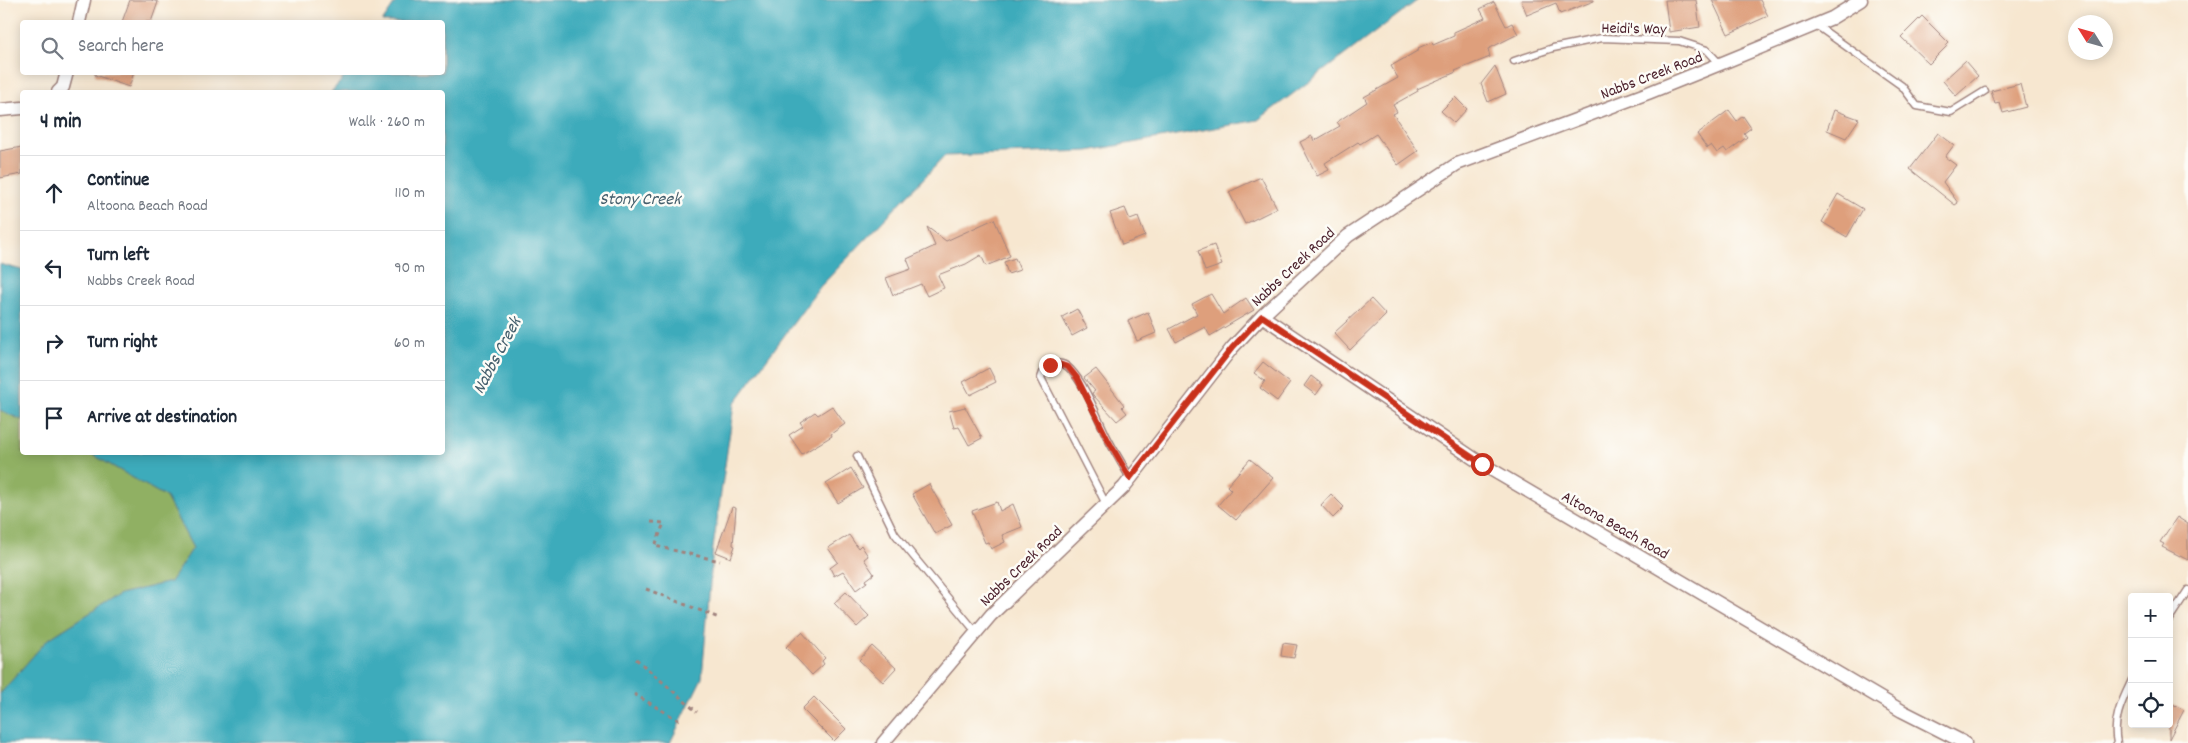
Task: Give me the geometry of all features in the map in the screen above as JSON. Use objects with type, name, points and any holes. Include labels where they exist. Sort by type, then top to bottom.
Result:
[{"type":"street","points":[[79,20],[84,0]]},
{"type":"street","name":"Nabbs Creek Road","points":[[883,743],[991,615],[1106,504],[1130,478],[1232,348],[1262,316],[1348,236],[1457,164],[1648,93],[1720,64],[1832,18],[1861,0]]},
{"type":"street","points":[[60,90],[63,87],[66,75]]},
{"type":"street","points":[[0,110],[20,108]]},
{"type":"street","name":"Altoona Beach Road","points":[[1262,316],[1482,464],[1902,710],[1965,743]]},
{"type":"lane","points":[[1816,25],[1902,86],[1918,106],[1951,112],[1985,91]]},
{"type":"lane","name":"Heidi's Way","points":[[1514,62],[1553,48],[1602,38],[1679,41],[1707,50],[1720,64]]},
{"type":"lane","points":[[1106,504],[1041,378],[1043,371],[1050,365],[1059,364],[1068,367],[1077,378],[1108,440],[1130,478]]},
{"type":"lane","points":[[858,456],[895,534],[976,632]]},
{"type":"lane","points":[[2173,613],[2188,590]]},
{"type":"lane","points":[[2117,743],[2114,730],[2118,712],[2131,683]]},
{"type":"path","points":[[651,522],[664,524],[655,546],[720,562]]},
{"type":"path","points":[[646,589],[719,618]]},
{"type":"path","points":[[636,659],[697,712]]},
{"type":"path","points":[[634,694],[680,721]]},
{"type":"green space","points":[[0,410],[20,419],[20,455],[93,455],[166,497],[193,548],[170,582],[120,594],[47,640],[0,694]]},
{"type":"water","name":"Stony Creek","points":[[397,0],[1418,0],[1258,120],[1088,151],[945,156],[820,287],[734,404],[713,548],[702,678],[670,743],[0,743],[0,694],[47,640],[120,594],[170,582],[193,548],[166,497],[93,455],[445,455],[445,90],[333,90],[346,75],[445,75],[445,20],[383,20]]},
{"type":"water","points":[[0,264],[20,269],[20,419],[0,410]]},
{"type":"building","points":[[130,0],[158,2],[152,20],[123,20]]},
{"type":"building","points":[[1521,0],[1594,1],[1560,14],[1556,3],[1527,15]]},
{"type":"building","points":[[1665,0],[1696,0],[1700,27],[1669,32]]},
{"type":"building","points":[[1712,0],[1760,0],[1768,16],[1728,34]]},
{"type":"building","points":[[1494,2],[1506,26],[1512,23],[1518,34],[1488,49],[1490,57],[1417,89],[1418,91],[1393,105],[1397,112],[1393,114],[1418,151],[1398,165],[1376,134],[1360,144],[1358,142],[1325,163],[1329,170],[1317,176],[1300,142],[1312,136],[1314,141],[1340,126],[1337,122],[1367,102],[1364,97],[1398,78],[1391,66],[1419,50],[1418,48],[1432,42],[1433,45],[1454,36],[1454,32],[1485,18],[1480,9]]},
{"type":"building","points":[[1922,16],[1948,42],[1945,45],[1947,46],[1929,64],[1901,37]]},
{"type":"building","points":[[1965,61],[1978,76],[1956,96],[1943,81]]},
{"type":"building","points":[[1495,66],[1506,94],[1488,102],[1481,84]]},
{"type":"building","points":[[95,75],[133,75],[129,87]]},
{"type":"building","points":[[2020,84],[2026,107],[2003,113],[2000,103],[1995,104],[1991,91]]},
{"type":"building","points":[[1455,97],[1467,109],[1454,123],[1441,111]]},
{"type":"building","points":[[1729,110],[1737,121],[1743,116],[1751,128],[1744,133],[1747,137],[1727,152],[1724,148],[1717,153],[1711,145],[1707,148],[1697,134]]},
{"type":"building","points":[[1834,110],[1859,119],[1846,138],[1827,130]]},
{"type":"building","points":[[1938,133],[1954,145],[1945,157],[1956,165],[1943,182],[1958,203],[1955,205],[1910,169]]},
{"type":"building","points":[[20,147],[20,174],[0,178],[0,151]]},
{"type":"building","points":[[1261,177],[1277,208],[1245,224],[1229,192]]},
{"type":"building","points":[[1838,194],[1863,209],[1847,237],[1822,222]]},
{"type":"building","points":[[1125,208],[1130,220],[1138,217],[1145,236],[1122,245],[1110,213]]},
{"type":"building","points":[[994,219],[1010,256],[986,266],[981,255],[966,264],[938,275],[944,288],[927,296],[921,284],[893,295],[886,278],[911,269],[907,259],[935,246],[927,227],[946,241]]},
{"type":"building","points":[[1214,245],[1222,265],[1205,271],[1198,251]]},
{"type":"building","points":[[1015,258],[1020,270],[1008,274],[1004,262]]},
{"type":"building","points":[[1211,294],[1223,314],[1246,298],[1254,310],[1210,336],[1205,327],[1176,342],[1169,329],[1197,314],[1192,304]]},
{"type":"building","points":[[1371,299],[1386,315],[1350,350],[1334,333]]},
{"type":"building","points":[[1077,309],[1087,328],[1072,336],[1062,317]]},
{"type":"building","points":[[1148,312],[1156,333],[1137,341],[1128,321]]},
{"type":"building","points":[[1263,362],[1290,383],[1277,401],[1260,388],[1265,381],[1254,373]]},
{"type":"building","points":[[989,368],[996,382],[970,395],[963,382]]},
{"type":"building","points":[[1096,369],[1124,405],[1122,407],[1127,413],[1117,421],[1093,395],[1092,393],[1095,391],[1084,378]]},
{"type":"building","points":[[1311,376],[1323,385],[1316,395],[1304,386]]},
{"type":"building","points":[[832,406],[845,424],[831,434],[832,436],[802,454],[789,435],[803,426],[800,422],[815,412],[818,415]]},
{"type":"building","points":[[965,407],[982,438],[969,445],[959,427],[954,428],[949,411]]},
{"type":"building","points":[[1250,459],[1273,478],[1236,520],[1218,505],[1231,490],[1227,486]]},
{"type":"building","points":[[851,468],[863,488],[838,503],[826,484]]},
{"type":"building","points":[[929,484],[952,525],[935,534],[912,494]]},
{"type":"building","points":[[1331,494],[1344,507],[1333,518],[1321,505]]},
{"type":"building","points":[[997,502],[1000,511],[1013,504],[1022,527],[1002,535],[1005,542],[991,549],[988,542],[985,543],[972,511]]},
{"type":"building","points":[[732,507],[736,508],[733,545],[735,546],[731,558],[716,552]]},
{"type":"building","points":[[2177,517],[2188,524],[2188,560],[2162,547],[2164,544],[2160,542]]},
{"type":"building","points":[[849,535],[858,548],[861,545],[868,556],[864,559],[874,574],[856,590],[843,571],[834,576],[830,568],[838,562],[828,548]]},
{"type":"building","points":[[846,592],[869,616],[857,627],[834,603]]},
{"type":"building","points":[[802,632],[825,658],[822,661],[824,664],[812,675],[786,647]]},
{"type":"building","points":[[1283,643],[1297,645],[1294,658],[1281,656]]},
{"type":"building","points":[[872,646],[896,668],[883,682],[859,660]]},
{"type":"building","points":[[814,697],[846,729],[834,741],[802,709]]},
{"type":"building","points":[[2173,704],[2184,710],[2169,739],[2169,728],[2173,728]]},
{"type":"route","points":[[1050,365],[1059,364],[1068,367],[1077,378],[1108,440],[1130,478],[1232,348],[1262,316],[1482,464]]},
{"type":"water label","name":"Nabbs Creek","points":[[496,355]]}]
